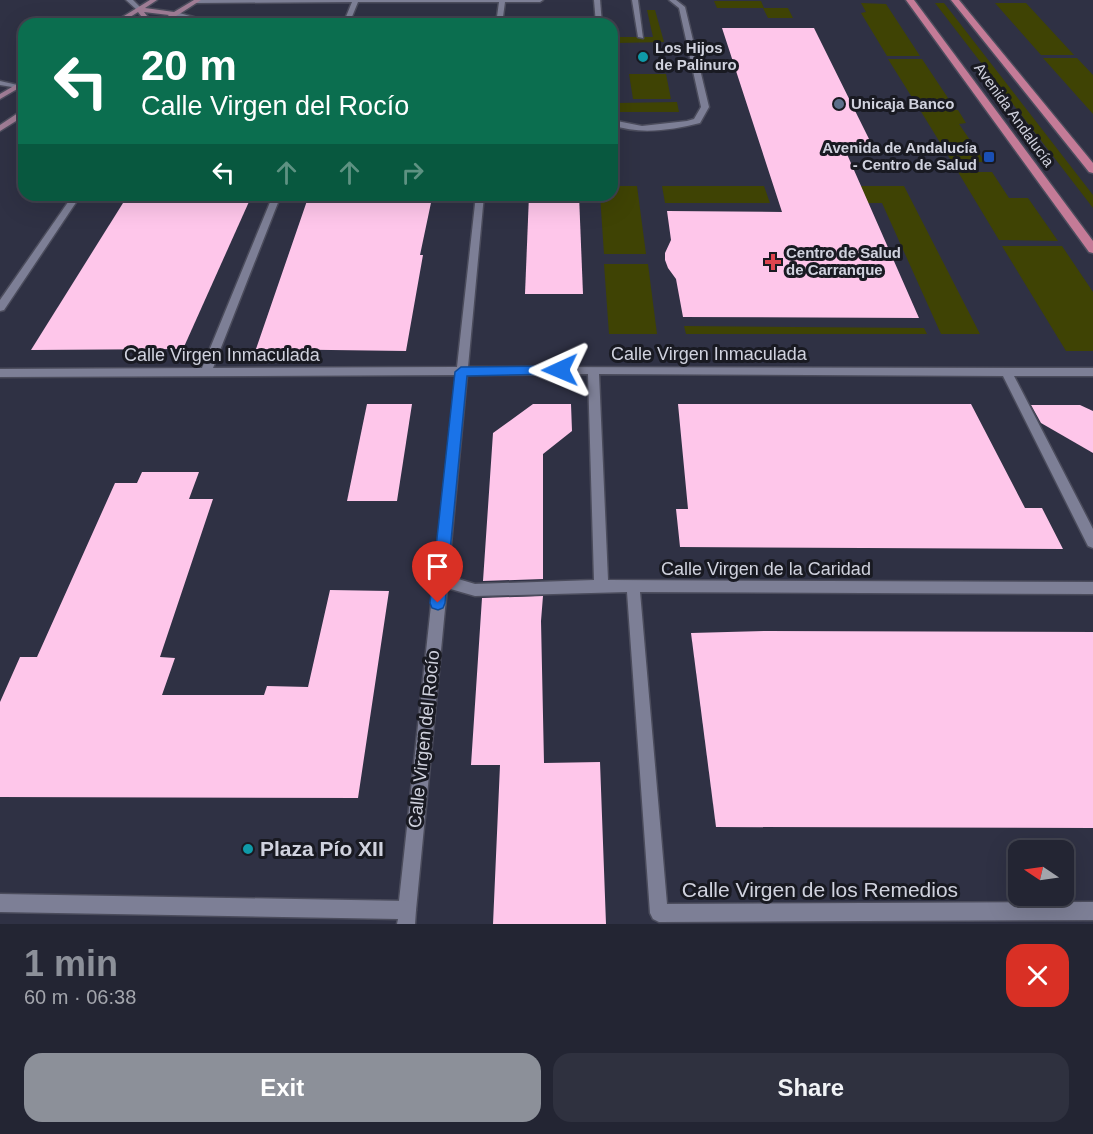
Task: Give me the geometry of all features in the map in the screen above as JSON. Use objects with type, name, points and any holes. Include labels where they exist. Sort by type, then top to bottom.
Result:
[{"type":"main road","points":[[124,18],[154,0]]},
{"type":"main road","points":[[169,18],[196,0]]},
{"type":"main road","name":"Avenida Andalucía","points":[[910,0],[1093,249]]},
{"type":"main road","name":"Avenida Andalucía","points":[[955,0],[1093,170]]},
{"type":"main road","points":[[139,9],[176,14]]},
{"type":"main road","points":[[139,9],[146,18]]},
{"type":"main road","points":[[0,97],[18,86]]},
{"type":"main road","points":[[0,129],[18,117]]},
{"type":"street","points":[[129,0],[139,9]]},
{"type":"street","points":[[196,0],[540,0]]},
{"type":"street","points":[[348,18],[356,0]]},
{"type":"street","points":[[597,0],[598,18]]},
{"type":"street","points":[[635,0],[641,37]]},
{"type":"street","points":[[618,124],[680,127],[697,121],[705,107],[682,7],[672,0]]},
{"type":"street","points":[[500,18],[502,1]]},
{"type":"street","points":[[176,14],[191,18]]},
{"type":"street","points":[[0,83],[18,84]]},
{"type":"street","points":[[0,308],[73,201]]},
{"type":"street","points":[[206,372],[275,201]]},
{"type":"street","name":"Calle Virgen del Rocío","points":[[406,917],[479,201]]},
{"type":"street","points":[[593,370],[601,586]]},
{"type":"street","name":"Calle Virgen Inmaculada","points":[[0,374],[593,370],[1093,372]]},
{"type":"street","points":[[1007,372],[1093,542]]},
{"type":"street","name":"Calle Virgen de la Caridad","points":[[440,580],[475,590],[601,586],[1093,588]]},
{"type":"street","name":"Calle Virgen de los Remedios","points":[[633,587],[659,913],[1093,911]]},
{"type":"street","points":[[0,903],[406,917]]},
{"type":"shaded area","points":[[714,1],[761,1],[764,8],[788,8],[793,18],[768,18],[763,8],[717,8]]},
{"type":"shaded area","points":[[861,3],[886,4],[920,56],[887,56],[861,13],[866,12]]},
{"type":"shaded area","points":[[935,3],[944,3],[1093,195],[1093,208]]},
{"type":"shaded area","points":[[995,3],[1026,3],[1074,55],[1041,55]]},
{"type":"shaded area","points":[[647,10],[655,10],[664,42],[618,43],[618,37],[653,37]]},
{"type":"shaded area","points":[[1043,58],[1077,58],[1093,75],[1093,114]]},
{"type":"shaded area","points":[[888,59],[922,59],[954,107],[918,107]]},
{"type":"shaded area","points":[[629,74],[666,74],[671,99],[633,99]]},
{"type":"shaded area","points":[[677,102],[679,112],[619,112],[618,103]]},
{"type":"shaded area","points":[[920,110],[958,110],[966,123],[959,124],[985,162],[952,162]]},
{"type":"shaded area","points":[[958,172],[992,172],[1009,198],[1028,198],[1058,241],[999,240]]},
{"type":"shaded area","points":[[618,186],[637,186],[646,254],[604,254],[600,201],[618,201]]},
{"type":"shaded area","points":[[662,186],[764,186],[770,203],[665,203]]},
{"type":"shaded area","points":[[775,186],[904,186],[980,334],[941,334],[882,203],[780,203]]},
{"type":"shaded area","points":[[1002,246],[1062,246],[1093,292],[1093,351],[1066,351]]},
{"type":"shaded area","points":[[604,264],[648,264],[657,334],[609,334]]},
{"type":"shaded area","points":[[684,326],[924,328],[927,334],[686,334]]},
{"type":"building","points":[[722,28],[814,28],[872,145],[843,145],[919,318],[683,317],[676,279],[665,260],[665,253],[671,240],[667,211],[782,212]]},
{"type":"building","points":[[124,201],[249,201],[183,349],[31,350]]},
{"type":"building","points":[[307,201],[431,201],[420,255],[423,255],[406,351],[256,349]]},
{"type":"building","points":[[529,201],[579,201],[583,294],[525,294]]},
{"type":"building","points":[[367,404],[412,404],[397,501],[347,501]]},
{"type":"building","points":[[533,404],[571,404],[572,431],[543,454],[543,579],[483,581],[493,433]]},
{"type":"building","points":[[678,404],[971,404],[1025,508],[1042,508],[1063,549],[680,547],[676,509],[688,509]]},
{"type":"building","points":[[1031,405],[1080,405],[1093,411],[1093,453],[1041,423]]},
{"type":"building","points":[[142,472],[199,472],[189,499],[213,499],[160,657],[175,658],[162,695],[264,695],[267,686],[308,687],[330,590],[389,591],[358,798],[0,797],[0,702],[20,657],[37,657],[115,483],[137,483]]},
{"type":"building","points":[[543,596],[541,621],[544,763],[600,762],[606,924],[493,924],[500,765],[471,765],[482,598]]},
{"type":"building","points":[[766,631],[1093,632],[1093,828],[716,827],[691,633]]},
{"type":"place","name":"Los Hijos de Palinuro","points":[[643,57]]},
{"type":"place","name":"Unicaja Banco","points":[[839,104]]},
{"type":"place","name":"Avenida de Andalucía - Centro de Salud","points":[[989,157]]},
{"type":"place","name":"Centro de Salud de Carranque","points":[[773,262]]},
{"type":"place","name":"Plaza Pío XII","points":[[248,849]]},
{"type":"route","points":[[438,603],[461,372],[560,370]]}]
